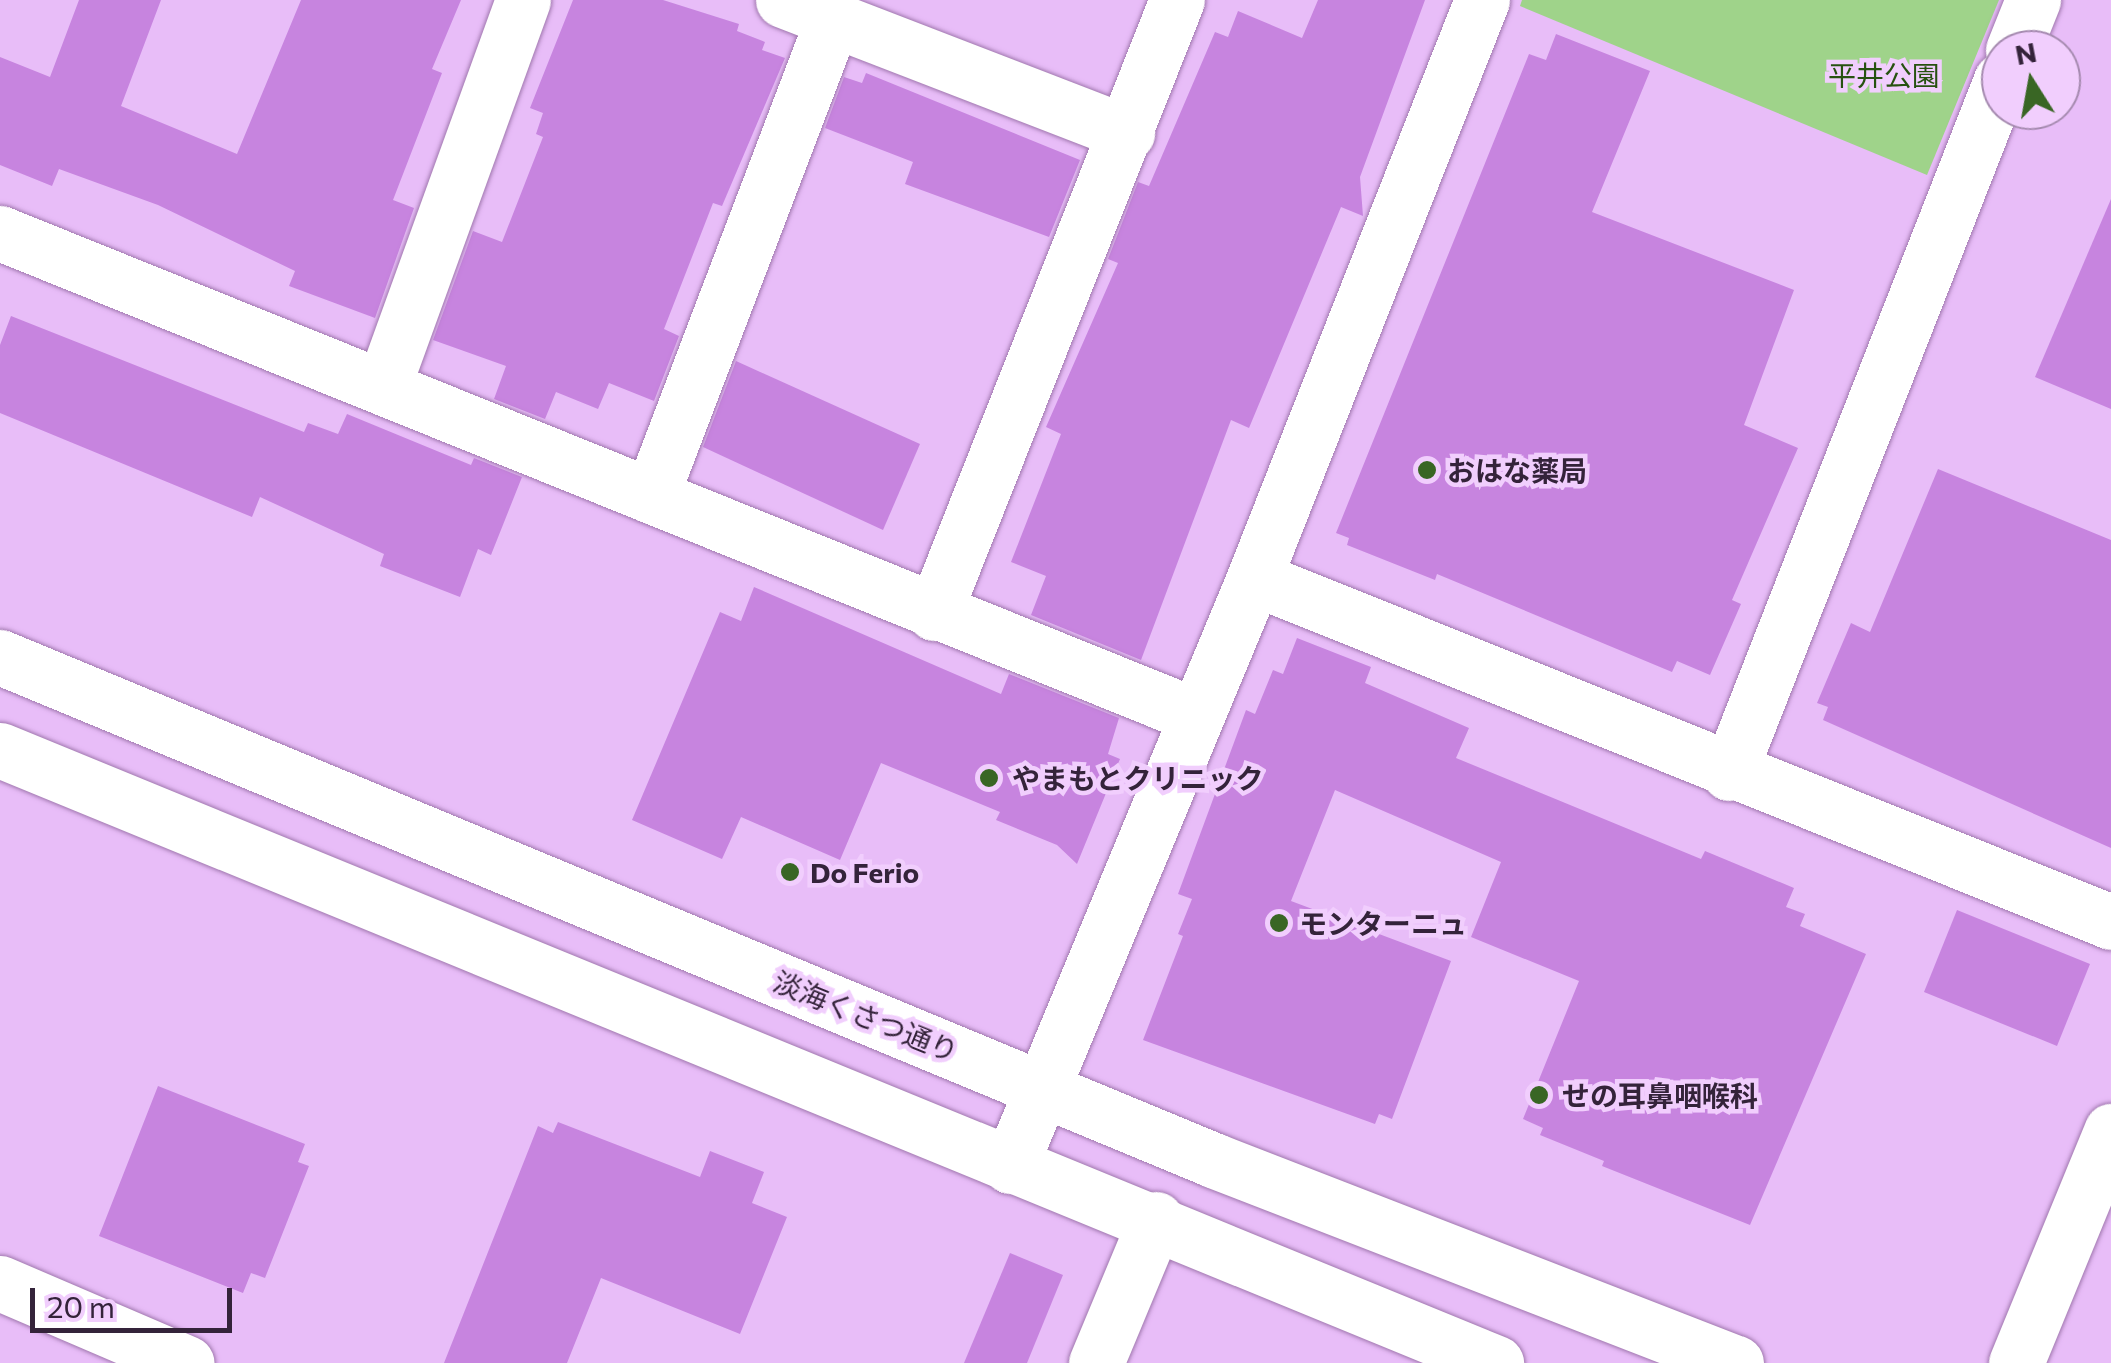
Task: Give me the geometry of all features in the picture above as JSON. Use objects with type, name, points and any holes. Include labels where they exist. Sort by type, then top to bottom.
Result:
[{"type":"street","points":[[384,384],[524,0]]},
{"type":"street","points":[[783,0],[1127,133]]},
{"type":"street","points":[[934,613],[1127,133],[1176,0]]},
{"type":"street","points":[[1010,1166],[1192,714],[1254,578],[1482,0]]},
{"type":"street","points":[[2021,30],[2032,0]]},
{"type":"street","points":[[651,496],[833,20]]},
{"type":"street","points":[[1729,773],[1981,130]]},
{"type":"street","points":[[0,234],[384,384],[934,613],[1192,714]]},
{"type":"street","points":[[1254,578],[1729,773],[2111,922]]},
{"type":"street","name":"淡海くさつ通り","points":[[0,657],[1042,1089],[1736,1363]]},
{"type":"street","points":[[0,750],[1010,1166],[1156,1219],[1496,1363]]},
{"type":"street","points":[[2016,1363],[2111,1131]]},
{"type":"street","points":[[1096,1363],[1156,1219]]},
{"type":"street","points":[[0,1283],[187,1363]]},
{"type":"green space","name":"平井公園","points":[[1522,0],[1999,0],[1987,30],[1981,30],[1981,44],[1927,175],[1520,6]]},
{"type":"building","points":[[79,0],[161,0],[121,106],[237,154],[301,0],[461,0],[432,69],[442,73],[393,200],[414,208],[375,318],[289,286],[295,271],[158,205],[59,169],[52,186],[0,165],[0,57],[50,77]]},
{"type":"building","points":[[573,0],[663,0],[739,24],[737,31],[765,42],[762,50],[785,58],[722,206],[713,203],[664,329],[679,336],[654,401],[609,383],[598,409],[556,392],[545,419],[494,399],[506,366],[433,340],[473,231],[502,242],[543,137],[536,134],[543,113],[530,108]]},
{"type":"building","points":[[1318,0],[1425,0],[1360,177],[1363,216],[1341,207],[1249,428],[1231,420],[1141,660],[1031,615],[1046,576],[1011,562],[1061,434],[1046,427],[1118,263],[1108,259],[1138,182],[1149,186],[1215,32],[1228,37],[1238,11],[1302,38]]},
{"type":"building","points":[[1556,34],[1650,71],[1592,212],[1794,290],[1744,425],[1798,448],[1732,600],[1741,604],[1710,675],[1677,661],[1672,672],[1437,574],[1435,580],[1347,545],[1349,538],[1336,533],[1529,54],[1546,60]]},
{"type":"building","points":[[866,73],[1080,160],[1049,237],[905,184],[913,162],[825,128],[844,77],[862,83]]},
{"type":"building","points":[[2111,199],[2111,409],[2035,377]]},
{"type":"building","points":[[11,316],[304,432],[308,423],[338,434],[347,414],[471,465],[474,458],[522,477],[491,555],[478,549],[460,597],[380,566],[384,554],[260,497],[252,517],[0,413],[0,345]]},
{"type":"building","points":[[736,361],[920,444],[883,530],[703,447]]},
{"type":"building","points":[[1938,469],[2111,540],[2111,848],[1823,720],[1828,707],[1817,703],[1851,623],[1870,632]]},
{"type":"building","points":[[754,587],[1001,694],[1009,674],[1119,718],[1108,754],[1120,759],[1077,864],[1057,845],[996,820],[1000,812],[881,763],[840,860],[741,817],[722,859],[632,820],[720,612],[741,621]]},
{"type":"building","points":[[1297,638],[1371,667],[1365,683],[1469,728],[1456,758],[1701,859],[1705,851],[1794,888],[1786,907],[1805,914],[1800,926],[1866,954],[1750,1225],[1602,1166],[1604,1161],[1540,1135],[1543,1128],[1523,1119],[1579,981],[1471,937],[1501,862],[1335,790],[1291,901],[1451,961],[1392,1119],[1379,1114],[1375,1124],[1143,1040],[1183,936],[1178,934],[1192,899],[1178,894],[1246,710],[1255,714],[1273,670],[1283,674]]},
{"type":"building","points":[[1957,910],[2090,964],[2057,1046],[1924,992]]},
{"type":"building","points":[[158,1086],[305,1144],[298,1162],[309,1166],[265,1278],[251,1273],[243,1293],[99,1236]]},
{"type":"building","points":[[558,1122],[700,1177],[710,1151],[764,1172],[752,1203],[787,1217],[740,1334],[601,1278],[567,1363],[444,1363],[538,1126],[553,1133]]},
{"type":"building","points":[[1010,1253],[1063,1275],[1027,1363],[964,1363]]},
{"type":"place","name":"おはな薬局","points":[[1427,470]]},
{"type":"place","name":"やまもとクリニック","points":[[989,778]]},
{"type":"place","name":"Do Ferio","points":[[790,872]]},
{"type":"place","name":"モンターニュ","points":[[1279,923]]},
{"type":"place","name":"せの耳鼻咽喉科","points":[[1539,1095]]}]
